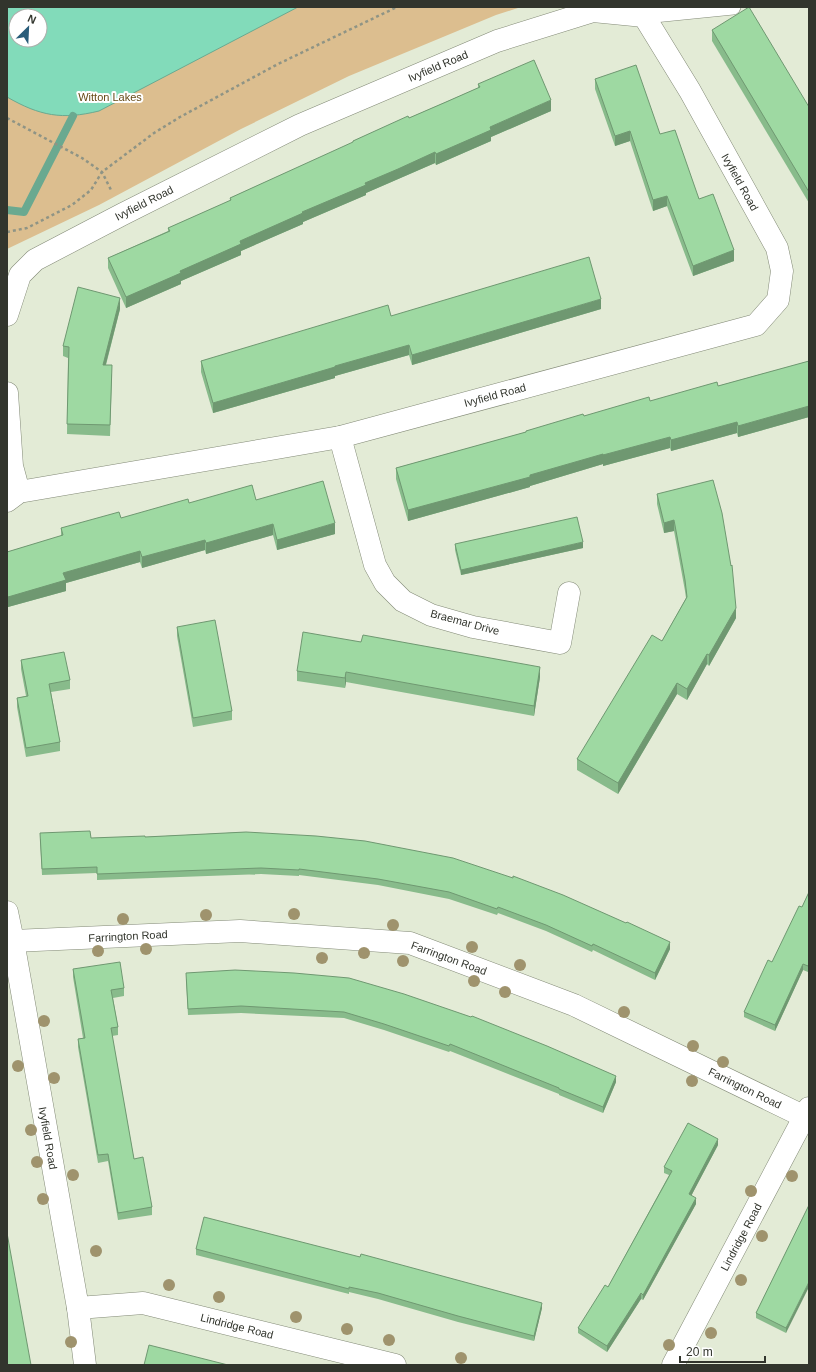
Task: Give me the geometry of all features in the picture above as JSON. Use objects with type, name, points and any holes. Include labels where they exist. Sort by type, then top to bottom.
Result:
[{"type":"street","name":"Ivyfield Road","points":[[7,315],[20,275],[35,260],[123,214],[300,125],[497,41],[593,11],[644,16],[690,91],[776,248],[782,270],[778,300],[756,325],[340,437],[13,497],[7,393]]},
{"type":"street","name":"Braemar Drive","points":[[340,437],[375,565],[385,583],[403,601],[431,615],[473,627],[560,643],[569,593]]},
{"type":"street","name":"Ivyfield Road","points":[[7,912],[14,941],[78,1308],[85,1365]]},
{"type":"street","name":"Farrington Road","points":[[14,941],[240,931],[410,943],[574,1005],[807,1112]]},
{"type":"street","name":"Lindridge Road","points":[[673,1365],[807,1112]]},
{"type":"street","name":"Lindridge Road","points":[[78,1308],[143,1303],[395,1365]]},
{"type":"lane","points":[[644,16],[733,7]]},
{"type":"path","points":[[7,232],[27,228],[72,205],[91,190],[102,172],[154,133],[180,117],[278,64],[397,7]]},
{"type":"path","points":[[7,118],[82,158],[102,172]]},
{"type":"green space","name":"Witton Lakes","points":[[7,7],[521,7],[496,15],[349,76],[241,129],[99,205],[7,249]]},
{"type":"shaded area","name":"Witton Lakes","points":[[7,7],[298,7],[99,111],[86,114],[62,116],[41,112],[7,97]]},
{"type":"building","points":[[749,7],[809,107],[809,192],[712,30]]},
{"type":"building","points":[[534,60],[551,100],[490,127],[491,130],[436,154],[435,152],[365,183],[366,185],[302,212],[303,213],[240,241],[241,244],[180,271],[181,273],[126,297],[108,258],[170,231],[168,228],[231,200],[230,198],[408,116],[409,118],[480,87],[478,84]]},
{"type":"building","points":[[636,65],[660,134],[675,130],[699,199],[713,194],[734,250],[693,266],[667,196],[653,200],[630,131],[615,136],[595,79]]},
{"type":"building","points":[[589,257],[601,299],[412,355],[409,345],[213,403],[201,361],[388,305],[391,316]]},
{"type":"building","points":[[78,287],[120,298],[103,365],[112,365],[110,425],[67,424],[69,347],[63,346]]},
{"type":"building","points":[[809,361],[809,406],[738,426],[737,422],[671,440],[670,437],[603,454],[530,475],[530,477],[408,510],[396,468],[526,432],[583,414],[584,416],[649,397],[650,401],[717,382],[718,386]]},
{"type":"building","points":[[713,480],[722,513],[731,566],[732,565],[736,608],[709,655],[707,654],[687,689],[677,683],[618,783],[577,759],[652,635],[662,641],[687,597],[674,520],[664,523],[657,494]]},
{"type":"building","points":[[323,481],[335,523],[277,540],[273,524],[206,543],[205,540],[142,557],[140,551],[63,573],[66,580],[8,597],[7,552],[63,535],[61,528],[119,512],[121,518],[188,499],[189,503],[252,485],[256,500]]},
{"type":"building","points":[[577,517],[583,542],[461,570],[455,544]]},
{"type":"building","points":[[215,620],[232,711],[193,718],[177,627]]},
{"type":"building","points":[[303,632],[361,642],[363,635],[540,667],[534,706],[346,672],[345,678],[297,671]]},
{"type":"building","points":[[64,652],[70,680],[49,684],[60,742],[26,748],[17,698],[28,696],[21,660]]},
{"type":"building","points":[[90,831],[91,838],[246,832],[316,836],[365,841],[453,858],[513,878],[513,876],[563,895],[670,942],[655,973],[593,944],[592,946],[546,925],[498,907],[497,909],[449,892],[378,879],[299,869],[261,868],[97,874],[97,867],[42,869],[40,833]]},
{"type":"building","points":[[809,892],[809,964],[808,966],[803,964],[775,1025],[744,1012],[768,960],[772,962],[799,906],[802,907]]},
{"type":"building","points":[[120,962],[124,988],[111,990],[118,1027],[111,1028],[134,1159],[143,1157],[152,1207],[118,1213],[108,1154],[98,1155],[78,1039],[85,1038],[73,969]]},
{"type":"building","points":[[235,970],[349,978],[404,994],[471,1017],[472,1016],[616,1076],[603,1107],[450,1044],[449,1046],[344,1012],[241,1006],[188,1009],[186,973]]},
{"type":"building","points":[[688,1123],[718,1139],[689,1194],[696,1198],[643,1295],[641,1293],[607,1346],[578,1328],[605,1285],[608,1287],[672,1171],[664,1167]]},
{"type":"building","points":[[809,1205],[809,1282],[786,1328],[756,1313]]},
{"type":"building","points":[[204,1217],[360,1257],[361,1254],[542,1303],[534,1336],[378,1293],[349,1287],[349,1289],[196,1249]]},
{"type":"building","points":[[7,1233],[31,1365],[7,1365]]},
{"type":"building","points":[[149,1345],[228,1365],[144,1365]]},
{"type":"waterway","points":[[7,210],[24,212],[73,116]]}]
